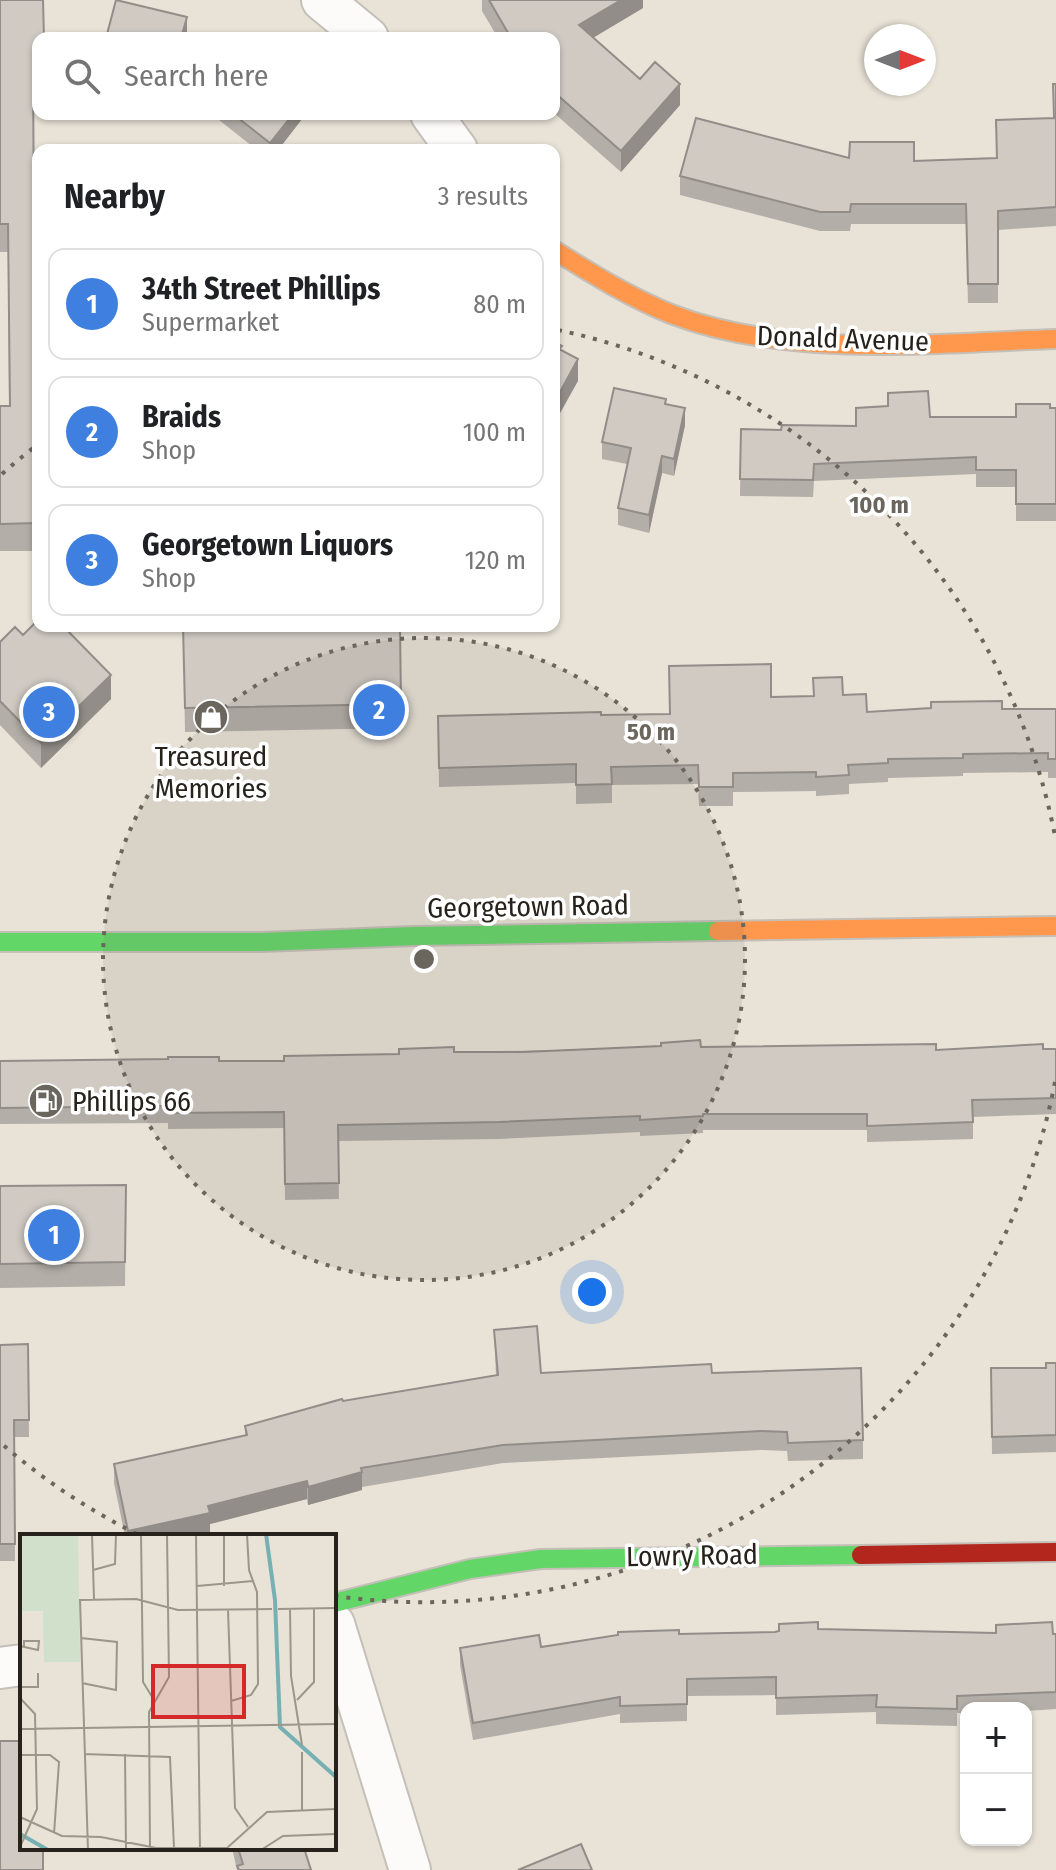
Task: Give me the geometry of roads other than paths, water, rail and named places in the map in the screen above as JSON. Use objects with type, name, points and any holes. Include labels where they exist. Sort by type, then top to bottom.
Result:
[{"type":"street","points":[[435,120],[453,144]]},
{"type":"street","name":"Donald Avenue","points":[[560,254],[590,276],[645,304],[683,319],[741,335],[821,344],[1056,339]]},
{"type":"street","name":"Georgetown Road","points":[[0,942],[262,942],[414,936],[1056,926]]},
{"type":"street","name":"Lowry Road","points":[[336,1602],[470,1569],[541,1559],[1056,1552]]},
{"type":"street","points":[[336,1630],[410,1870]]},
{"type":"street","points":[[0,1668],[20,1665]]},
{"type":"place","name":"Braids","points":[[379,710]]},
{"type":"place","name":"Georgetown Liquors","points":[[49,712]]},
{"type":"place","name":"Treasured Memories","points":[[211,717]]},
{"type":"place","name":"Phillips 66","points":[[46,1101]]},
{"type":"place","name":"34th Street Phillips","points":[[54,1235]]}]
